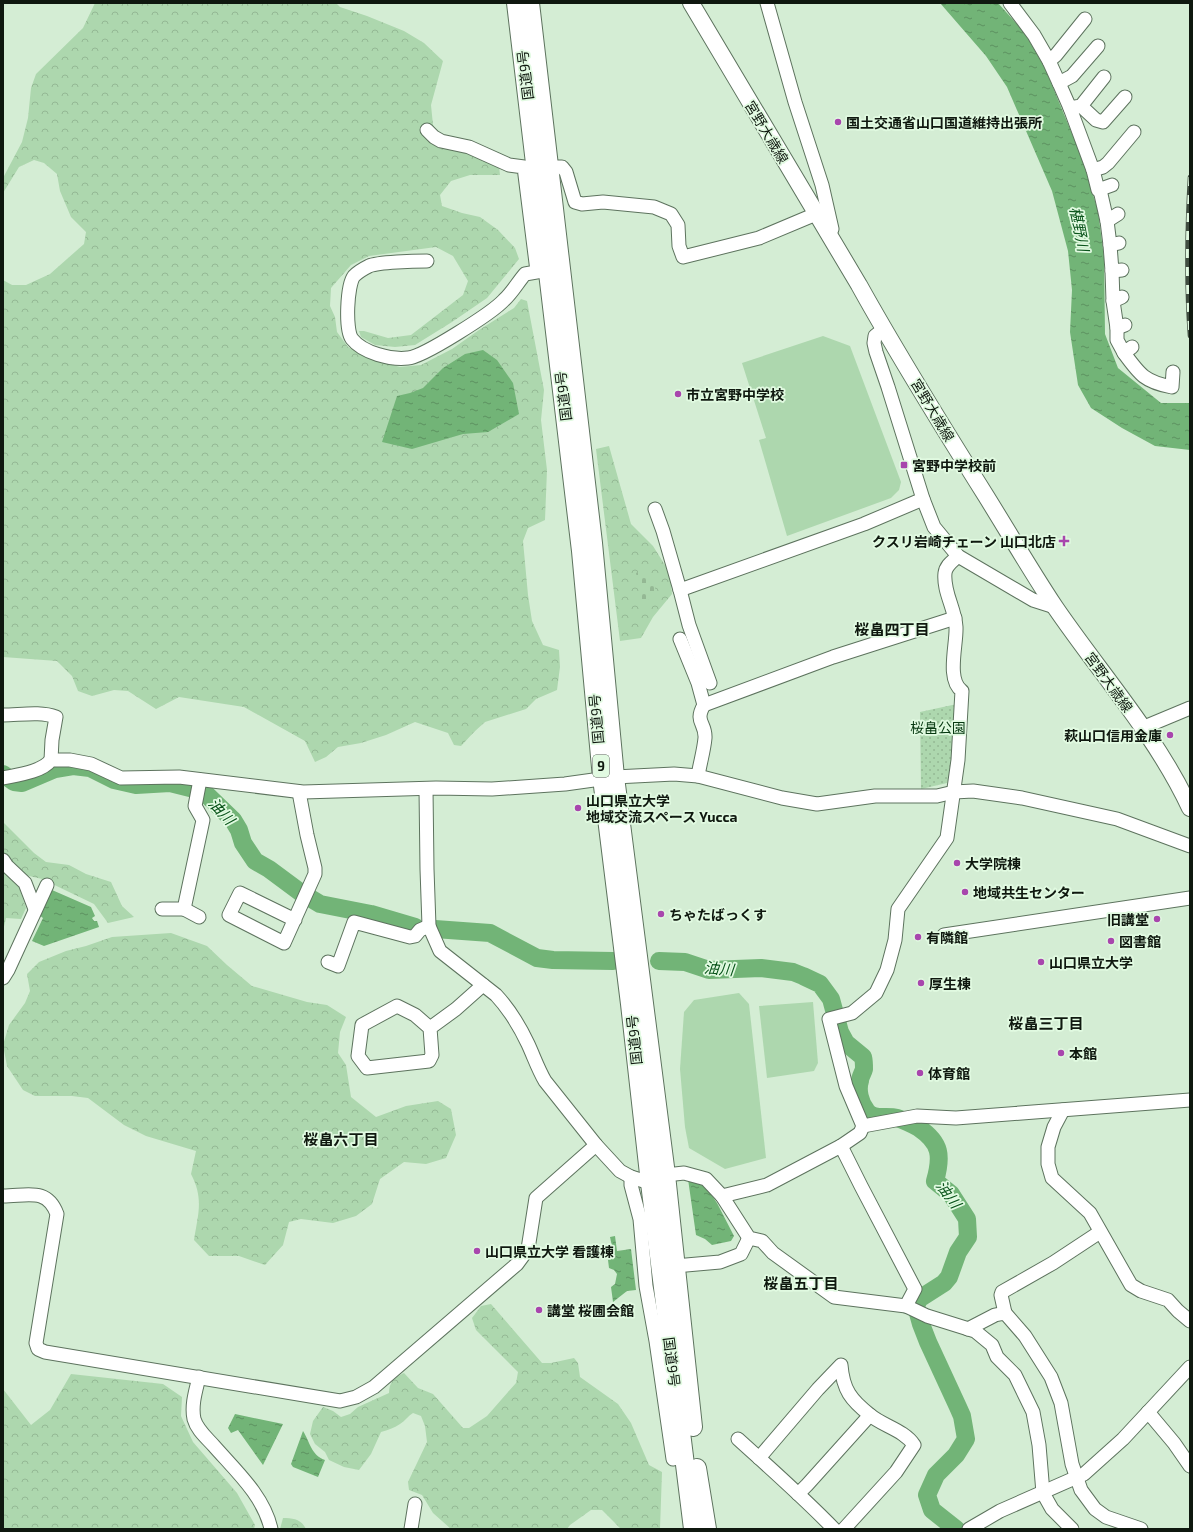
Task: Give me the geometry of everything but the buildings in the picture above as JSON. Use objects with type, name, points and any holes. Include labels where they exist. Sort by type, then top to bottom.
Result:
[{"type":"highway","name":"国道9号","points":[[516,3],[542,270],[581,551],[658,1179],[693,1529]]},
{"type":"highway","name":"国道9号","points":[[530,3],[592,535],[609,778]]},
{"type":"highway","name":"国道9号","points":[[658,1179],[675,1266],[697,1466],[707,1529]]},
{"type":"main road","name":"宮野大歳線","points":[[691,3],[884,329],[1055,607],[1142,728],[1190,808]]},
{"type":"street","points":[[768,3],[800,116],[822,185],[832,229],[829,236]]},
{"type":"street","points":[[1010,3],[1034,35],[1049,61],[1059,83],[1076,107],[1098,190],[1106,187],[1115,244],[1117,299],[1121,327],[1118,340],[1128,350],[1136,370],[1151,382],[1172,387],[1173,372]]},
{"type":"street","points":[[1049,61],[1056,55],[1086,19]]},
{"type":"street","points":[[1059,83],[1072,76],[1098,46]]},
{"type":"street","points":[[1076,107],[1104,77]]},
{"type":"street","points":[[1076,107],[1096,120],[1103,122],[1125,97]]},
{"type":"street","points":[[427,130],[441,141],[470,147],[509,165],[524,167],[542,270],[525,274],[504,300],[484,316],[418,356],[408,358],[375,354],[362,347],[351,338],[349,326],[349,287],[354,276],[370,265],[427,261]]},
{"type":"street","points":[[1093,170],[1108,162],[1134,132]]},
{"type":"street","points":[[549,167],[562,167],[566,172],[574,202],[582,204],[603,202],[654,207],[671,214],[678,225],[679,246],[683,257],[759,238],[816,214]]},
{"type":"street","points":[[884,329],[875,336],[874,343],[876,352],[934,526],[958,556],[1032,600],[1055,607]]},
{"type":"street","points":[[680,590],[864,524],[924,499]]},
{"type":"street","points":[[655,510],[663,531],[680,590],[688,625],[710,683]]},
{"type":"street","points":[[722,1196],[768,1185],[841,1146],[860,1133],[863,1126],[846,1086],[829,1019],[852,1013],[876,993],[887,970],[895,940],[898,909],[947,838],[958,760],[962,691],[959,689],[953,669],[956,627],[955,618],[947,592],[945,573],[948,566],[958,556]]},
{"type":"street","points":[[698,776],[705,736],[700,721],[699,712],[704,705],[833,657],[955,618]]},
{"type":"street","points":[[680,639],[698,683],[704,705]]},
{"type":"street","points":[[1142,728],[1190,708]]},
{"type":"street","points":[[3,715],[30,714],[51,715],[56,717],[52,740],[51,760],[48,765],[26,773],[3,778]]},
{"type":"street","points":[[51,760],[70,760],[91,764],[121,778],[179,777],[299,792],[426,788],[492,789],[565,784],[609,778],[674,774],[698,776],[782,798],[817,804],[875,796],[937,796],[954,792],[973,791],[1022,798],[1117,819],[1190,846]]},
{"type":"street","points":[[184,909],[203,820],[195,806],[200,780]]},
{"type":"street","points":[[426,788],[426,862],[429,926],[440,951],[502,1001],[529,1045],[539,1071],[545,1081],[596,1145],[620,1171],[631,1177],[658,1179],[684,1173],[706,1179],[722,1196],[750,1238],[762,1241],[773,1253],[834,1297],[906,1306],[927,1316],[975,1331],[992,1345],[998,1357],[1015,1375],[1033,1412],[1039,1445],[1043,1493],[1052,1509],[1072,1529]]},
{"type":"street","points":[[295,920],[240,893],[229,915],[284,943],[295,920],[315,874],[299,792]]},
{"type":"street","points":[[3,860],[7,866],[25,883],[35,909]]},
{"type":"street","points":[[3,978],[47,885]]},
{"type":"street","points":[[944,934],[1190,898]]},
{"type":"street","points":[[162,909],[184,909],[199,917]]},
{"type":"street","points":[[338,966],[354,922],[410,937],[415,936],[420,930],[429,926]]},
{"type":"street","points":[[430,1028],[456,1009],[483,985]]},
{"type":"street","points":[[397,1006],[415,1016],[430,1028],[432,1055],[429,1061],[367,1068],[358,1056],[362,1026],[397,1006]]},
{"type":"street","points":[[863,1126],[916,1116],[956,1118],[1190,1100]]},
{"type":"street","points":[[1063,1110],[1054,1127],[1048,1147],[1048,1164],[1052,1178],[1090,1213],[1131,1285],[1141,1291],[1168,1300],[1190,1321]]},
{"type":"street","points":[[3,1196],[38,1194],[50,1200],[57,1214],[36,1343],[38,1349],[45,1352],[340,1401],[356,1397],[374,1387],[518,1264],[528,1249],[536,1198],[596,1145]]},
{"type":"street","points":[[841,1146],[915,1289],[906,1306]]},
{"type":"street","points":[[631,1177],[631,1185],[640,1219],[646,1286],[656,1341],[673,1459]]},
{"type":"street","points":[[1100,1232],[1053,1263],[1002,1292],[1001,1295],[1005,1312],[1025,1336],[1051,1377],[1061,1403],[1072,1464],[1081,1490],[1095,1509],[1106,1517],[1141,1529]]},
{"type":"street","points":[[675,1266],[720,1262],[741,1254],[750,1238]]},
{"type":"street","points":[[968,1329],[995,1315],[1005,1312]]},
{"type":"street","points":[[758,1458],[841,1365],[844,1386],[849,1395],[870,1415],[886,1426],[902,1434],[914,1445],[896,1472],[844,1529]]},
{"type":"street","points":[[969,1529],[1000,1511],[1084,1474],[1122,1439],[1190,1367]]},
{"type":"street","points":[[199,1377],[193,1406],[194,1419],[203,1434],[249,1486],[261,1505],[271,1529]]},
{"type":"street","points":[[1148,1412],[1174,1443],[1190,1466]]},
{"type":"street","points":[[798,1494],[870,1415]]},
{"type":"street","points":[[738,1439],[768,1467],[776,1472],[834,1529]]},
{"type":"street","points":[[411,1529],[415,1504]]},
{"type":"green space","points":[[95,3],[336,3],[340,7],[404,31],[424,43],[443,61],[431,105],[433,125],[448,148],[499,166],[500,175],[470,175],[451,181],[440,195],[442,206],[480,217],[498,230],[515,248],[519,259],[487,298],[415,345],[395,347],[375,345],[361,337],[359,331],[388,338],[411,335],[463,295],[468,281],[453,256],[436,247],[369,256],[351,265],[331,288],[330,306],[335,317],[337,332],[348,347],[368,358],[400,367],[421,365],[452,349],[514,308],[521,299],[527,301],[544,390],[541,420],[547,470],[545,520],[528,528],[523,541],[532,621],[543,645],[559,650],[560,667],[557,690],[536,699],[526,709],[485,722],[461,746],[454,745],[448,733],[415,722],[386,735],[361,743],[338,747],[326,757],[315,762],[305,741],[244,707],[179,697],[156,709],[128,691],[114,690],[92,696],[78,691],[72,676],[57,661],[3,657],[3,280],[12,285],[26,285],[50,274],[84,244],[86,232],[71,217],[60,191],[57,174],[44,163],[34,160],[19,167],[3,193],[3,178],[22,142],[28,118],[31,88],[36,74],[83,28]]},
{"type":"green space","points":[[823,336],[850,346],[901,482],[899,490],[891,498],[787,536],[759,440],[766,438],[742,363]]},
{"type":"green space","points":[[609,446],[631,524],[653,546],[670,573],[672,594],[653,617],[641,638],[620,641],[596,449]]},
{"type":"green space","points":[[644,569],[651,576],[655,586],[653,594],[645,603],[638,601],[639,588],[636,573]]},
{"type":"green space","name":"桜畠公園","points":[[957,704],[953,765],[947,783],[921,789],[920,712]]},
{"type":"green space","points":[[3,822],[34,853],[46,862],[69,865],[86,874],[111,882],[122,906],[134,917],[108,923],[94,904],[42,879],[25,875],[19,887],[26,908],[21,919],[6,918],[3,931]]},
{"type":"green space","points":[[171,933],[207,946],[252,986],[307,1002],[327,1005],[346,1017],[340,1032],[338,1053],[346,1065],[351,1097],[376,1117],[406,1106],[438,1101],[451,1109],[456,1135],[446,1158],[426,1164],[404,1162],[380,1179],[372,1204],[356,1216],[333,1223],[301,1219],[289,1222],[283,1245],[265,1265],[239,1256],[209,1256],[194,1240],[199,1199],[198,1191],[191,1174],[196,1151],[146,1136],[124,1125],[88,1098],[72,1096],[35,1096],[23,1090],[7,1066],[3,1045],[9,1025],[25,1003],[30,991],[27,974],[39,962],[66,951],[112,937]]},
{"type":"green space","points":[[739,993],[749,1004],[766,1158],[725,1169],[689,1148],[685,1127],[680,1069],[684,1012],[694,1000]]},
{"type":"green space","points":[[813,1002],[818,1063],[814,1071],[767,1078],[759,1006]]},
{"type":"green space","points":[[491,1304],[542,1363],[551,1363],[574,1358],[578,1363],[580,1377],[618,1404],[631,1423],[649,1465],[662,1472],[660,1529],[621,1529],[602,1510],[591,1510],[570,1525],[567,1529],[451,1529],[433,1513],[422,1495],[409,1490],[408,1482],[427,1442],[425,1426],[421,1416],[413,1413],[402,1423],[381,1432],[371,1454],[359,1470],[344,1467],[329,1460],[325,1452],[315,1444],[310,1434],[313,1421],[323,1407],[333,1411],[341,1417],[350,1414],[358,1407],[389,1393],[390,1386],[393,1381],[404,1373],[418,1388],[433,1394],[463,1428],[469,1428],[487,1416],[516,1383],[518,1372],[476,1330],[472,1318],[481,1306]]},
{"type":"green space","points":[[71,1374],[163,1384],[182,1397],[181,1416],[193,1442],[237,1493],[255,1525],[254,1529],[3,1529],[3,1389],[31,1425],[50,1410]]},
{"type":"green space","points":[[283,1518],[290,1518],[299,1521],[306,1529],[280,1529]]},
{"type":"water","name":"椹野川","points":[[940,3],[998,3],[1024,32],[1045,68],[1082,158],[1098,211],[1104,257],[1105,334],[1118,368],[1161,403],[1190,403],[1190,450],[1155,446],[1122,428],[1091,408],[1078,385],[1070,332],[1072,290],[1068,251],[1052,191],[1007,87],[986,56]]},
{"type":"water","points":[[483,350],[497,360],[513,383],[519,414],[488,432],[463,434],[412,449],[382,442],[397,396],[423,388],[443,368],[465,354]]},
{"type":"water","points":[[52,890],[91,907],[95,916],[92,918],[94,921],[97,921],[99,927],[44,946],[32,941],[43,918],[39,915]]},
{"type":"water","points":[[688,1179],[704,1184],[717,1203],[734,1236],[731,1241],[712,1245],[705,1239],[696,1235]]},
{"type":"water","points":[[615,1236],[617,1251],[631,1249],[636,1290],[627,1291],[613,1302],[611,1287],[615,1284],[617,1274],[614,1270],[609,1268],[607,1252],[613,1251],[610,1237]]},
{"type":"water","points":[[235,1414],[283,1424],[263,1465],[238,1430],[231,1433],[228,1428]]},
{"type":"water","points":[[303,1431],[314,1452],[320,1458],[325,1460],[318,1477],[293,1467],[291,1464]]},
{"type":"waterway","name":"油川","points":[[3,774],[14,782],[22,783],[55,769],[73,766],[90,768],[114,780],[136,785],[170,783],[194,789],[206,794],[233,820],[239,830],[243,843],[255,861],[269,869],[300,892],[320,904],[371,914],[415,927]]},
{"type":"waterway","name":"油川","points":[[435,929],[490,933],[537,958],[553,960],[613,961]]},
{"type":"waterway","name":"油川","points":[[659,961],[685,962],[709,970],[761,968],[793,972],[820,984],[831,999],[840,1032],[846,1043],[863,1057],[864,1069],[860,1080],[859,1092],[866,1110],[876,1117],[893,1117],[911,1124],[919,1128],[932,1139],[936,1145],[939,1164],[935,1181],[951,1194],[967,1219],[968,1237],[958,1252],[949,1277],[944,1283],[919,1299],[916,1306],[928,1342],[962,1416],[966,1439],[956,1455],[936,1475],[927,1495],[932,1510],[956,1529]]},
{"type":"railway","points":[[1190,177],[1187,256],[1190,336]]},
{"type":"place","name":"国土交通省山口国道維持出張所","points":[[838,122]]},
{"type":"place","name":"市立宮野中学校","points":[[678,394]]},
{"type":"place","name":"宮野中学校前","points":[[904,465]]},
{"type":"place","name":"クスリ岩崎チェーン 山口北店","points":[[1064,541]]},
{"type":"place","name":"萩山口信用金庫","points":[[1170,735]]},
{"type":"place","name":"山口県立大学 地域交流スペース Yucca","points":[[578,808]]},
{"type":"place","name":"大学院棟","points":[[957,863]]},
{"type":"place","name":"地域共生センター","points":[[965,892]]},
{"type":"place","name":"ちゃたばっくす","points":[[661,914]]},
{"type":"place","name":"旧講堂","points":[[1157,919]]},
{"type":"place","name":"有隣館","points":[[918,937]]},
{"type":"place","name":"図書館","points":[[1111,941]]},
{"type":"place","name":"山口県立大学","points":[[1041,962]]},
{"type":"place","name":"厚生棟","points":[[921,983]]},
{"type":"place","name":"本館","points":[[1061,1053]]},
{"type":"place","name":"体育館","points":[[920,1073]]},
{"type":"place","name":"山口県立大学 看護棟","points":[[477,1251]]},
{"type":"place","name":"講堂 桜圃会館","points":[[539,1310]]},
{"type":"district","name":"桜畠四丁目","points":[[892,629]]},
{"type":"district","name":"桜畠三丁目","points":[[1046,1023]]},
{"type":"district","name":"桜畠六丁目","points":[[341,1139]]},
{"type":"district","name":"桜畠五丁目","points":[[801,1283]]}]
